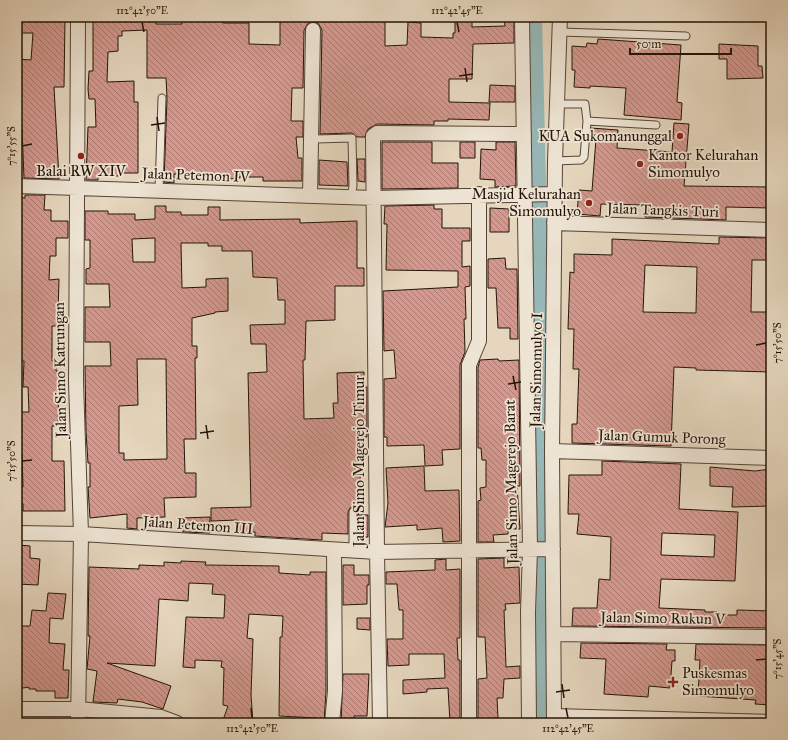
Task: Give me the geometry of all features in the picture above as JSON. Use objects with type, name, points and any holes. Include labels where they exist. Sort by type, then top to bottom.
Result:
[{"type":"street","name":"Jalan Simo Katrungan","points":[[78,17],[76,382],[81,534],[79,716]]},
{"type":"street","name":"Jalan Simo Magerejo Barat","points":[[522,17],[531,550],[528,612],[529,723]]},
{"type":"street","name":"Jalan Simomulyo I","points":[[554,720],[552,451],[554,223],[550,194],[555,161],[560,17]]},
{"type":"street","points":[[310,196],[313,30]]},
{"type":"street","name":"Jalan Simo Magerejo Timur","points":[[380,723],[373,136],[375,133],[524,134]]},
{"type":"street","name":"Jalan Petemon IV","points":[[17,186],[374,198],[479,194],[550,194]]},
{"type":"street","points":[[469,723],[469,365],[479,341],[479,194]]},
{"type":"street","name":"Jalan Tangkis Turi","points":[[554,223],[771,230]]},
{"type":"street","name":"Jalan Gumuk Porong","points":[[552,451],[771,458]]},
{"type":"street","name":"Jalan Petemon III","points":[[17,533],[81,534],[353,552],[552,549]]},
{"type":"street","points":[[332,723],[336,627],[333,601],[334,551]]},
{"type":"street","name":"Jalan Simo Rukun V","points":[[554,634],[771,637]]},
{"type":"street","points":[[17,709],[79,716],[161,717],[177,723]]},
{"type":"street","points":[[554,720],[771,722]]},
{"type":"lane","points":[[560,32],[686,36]]},
{"type":"lane","points":[[159,191],[162,98]]},
{"type":"lane","points":[[555,161],[581,160],[584,157],[587,122],[585,104],[557,104]]},
{"type":"lane","points":[[587,122],[656,125]]},
{"type":"lane","points":[[316,138],[352,138],[353,186],[351,197]]},
{"type":"lane","points":[[353,512],[353,552]]},
{"type":"building","points":[[134,17],[156,17],[156,24],[182,24],[182,17],[223,17],[223,23],[249,23],[249,44],[280,45],[280,17],[385,17],[385,46],[407,45],[408,22],[421,23],[421,37],[453,38],[453,33],[455,33],[455,17],[472,17],[472,27],[505,26],[504,17],[514,17],[514,43],[473,44],[472,79],[449,79],[449,102],[490,103],[489,120],[448,119],[448,121],[434,121],[434,125],[377,124],[368,129],[365,137],[357,137],[352,133],[320,134],[322,30],[318,23],[309,22],[304,30],[303,88],[292,88],[291,121],[303,121],[303,137],[296,137],[298,158],[302,158],[302,181],[263,181],[263,177],[239,177],[239,179],[198,178],[198,174],[174,174],[174,183],[164,182],[167,98],[166,78],[147,78],[147,30],[122,31],[122,36],[118,36],[118,51],[108,52],[107,82],[134,81],[134,102],[138,102],[138,173],[119,173],[119,176],[98,176],[98,180],[86,180],[88,127],[96,127],[95,99],[89,99],[88,89],[89,71],[93,71],[93,19],[134,19]]},
{"type":"building","points":[[17,18],[65,19],[64,87],[54,87],[59,179],[24,178],[22,129],[17,128],[17,59],[31,60],[33,33],[17,33]]},
{"type":"building","points":[[598,39],[681,45],[677,102],[682,103],[681,120],[624,115],[626,88],[590,86],[590,88],[574,87],[575,70],[572,70],[572,46],[586,47],[587,43],[597,44]]},
{"type":"building","points":[[719,44],[758,46],[758,66],[762,66],[763,78],[727,79],[727,59],[719,59]]},
{"type":"building","points":[[490,85],[515,86],[515,102],[489,102]]},
{"type":"building","points":[[674,123],[689,124],[684,186],[771,187],[771,208],[726,207],[726,220],[645,217],[645,205],[601,204],[600,216],[577,214],[579,190],[592,191],[596,139],[591,139],[591,128],[618,130],[617,148],[672,152]]},
{"type":"building","points":[[382,142],[432,142],[432,163],[458,163],[458,188],[382,189]]},
{"type":"building","points":[[460,142],[475,142],[475,158],[460,158]]},
{"type":"building","points":[[496,142],[515,142],[516,186],[495,187],[495,180],[480,179],[481,149],[496,150]]},
{"type":"building","points":[[357,159],[365,159],[365,182],[358,181]]},
{"type":"building","points":[[319,160],[347,162],[348,186],[319,185]]},
{"type":"building","points":[[25,195],[45,195],[44,210],[51,210],[51,221],[68,221],[68,238],[56,238],[56,256],[50,256],[49,280],[59,279],[58,313],[62,313],[62,326],[52,326],[52,361],[56,361],[56,371],[59,371],[58,426],[52,426],[52,461],[64,461],[65,511],[23,511],[23,504],[17,504],[17,487],[23,487],[22,453],[17,453],[17,412],[29,412],[28,387],[23,387],[24,361],[17,361],[17,197],[25,198]]},
{"type":"building","points":[[434,205],[434,209],[442,209],[442,228],[470,228],[470,241],[462,241],[462,267],[470,266],[470,286],[465,287],[465,352],[460,365],[460,449],[442,450],[443,465],[425,466],[424,445],[387,446],[387,437],[384,437],[384,379],[396,378],[394,350],[384,351],[383,291],[458,287],[458,271],[386,270],[387,224],[384,224],[385,206]]},
{"type":"building","points":[[155,206],[166,206],[166,212],[181,212],[181,215],[208,215],[208,207],[220,207],[220,220],[300,219],[300,223],[357,221],[357,268],[364,268],[364,286],[335,286],[335,320],[306,321],[305,360],[303,360],[304,419],[334,418],[333,403],[338,403],[337,373],[364,372],[364,387],[367,387],[367,437],[363,437],[363,461],[361,461],[358,515],[358,512],[353,507],[350,508],[348,512],[348,534],[322,533],[322,540],[255,536],[255,532],[237,532],[237,520],[211,521],[211,508],[251,507],[248,373],[267,372],[266,344],[251,344],[250,325],[285,324],[285,300],[278,300],[277,278],[253,277],[252,251],[222,251],[222,246],[208,246],[208,243],[181,243],[182,288],[206,287],[206,279],[228,278],[228,311],[215,312],[192,318],[192,346],[197,346],[197,358],[195,358],[196,439],[184,439],[185,473],[196,473],[196,497],[164,498],[165,517],[137,518],[137,529],[127,528],[127,514],[90,518],[88,487],[90,487],[90,463],[88,463],[86,432],[85,366],[111,366],[110,342],[85,342],[85,307],[110,307],[109,284],[86,284],[86,269],[90,268],[90,240],[85,240],[85,211],[108,211],[108,214],[135,214],[135,220],[155,219]],"holes":[[[155,238],[155,262],[133,262],[132,239]],[[137,359],[166,359],[167,459],[124,460],[124,453],[119,453],[119,406],[138,405]]]},
{"type":"building","points":[[490,208],[509,209],[509,232],[490,232]]},
{"type":"building","points":[[719,237],[771,238],[771,260],[752,260],[751,312],[771,312],[771,372],[696,370],[696,368],[674,367],[671,446],[572,443],[572,424],[577,424],[579,369],[573,369],[574,329],[568,329],[570,272],[574,273],[574,254],[612,255],[612,239],[719,244]],"holes":[[[645,265],[697,267],[696,313],[643,312]]]},
{"type":"building","points":[[505,258],[506,269],[517,269],[518,339],[510,339],[510,328],[498,328],[496,288],[488,288],[488,259]]},
{"type":"building","points":[[498,359],[499,361],[519,360],[520,486],[517,486],[520,529],[508,530],[508,534],[493,535],[494,542],[478,542],[478,501],[481,500],[480,488],[486,487],[486,460],[482,460],[481,448],[478,448],[478,367],[480,360]]},
{"type":"building","points":[[602,461],[681,464],[679,509],[738,512],[735,581],[661,579],[659,608],[705,610],[705,612],[717,612],[717,615],[737,615],[737,610],[771,611],[771,628],[572,626],[573,608],[597,608],[599,579],[610,580],[611,537],[577,534],[579,514],[568,514],[569,475],[602,475]],"holes":[[[662,533],[715,535],[714,557],[661,555]]]},
{"type":"building","points":[[424,466],[425,491],[459,490],[460,541],[443,542],[442,528],[417,530],[417,525],[385,527],[388,503],[386,468]]},
{"type":"building","points":[[710,467],[755,471],[771,469],[771,506],[732,507],[733,487],[710,486]]},
{"type":"building","points":[[358,515],[368,515],[368,537],[358,537]]},
{"type":"building","points":[[210,517],[210,533],[183,532],[182,518]]},
{"type":"building","points":[[19,545],[30,546],[30,558],[40,559],[38,585],[17,584]]},
{"type":"building","points":[[504,558],[504,568],[519,567],[520,603],[505,604],[506,610],[504,610],[506,667],[520,666],[520,678],[504,679],[503,698],[497,698],[498,718],[478,719],[478,679],[487,678],[485,637],[478,637],[478,559]]},
{"type":"building","points":[[446,559],[446,570],[460,569],[460,638],[457,638],[458,660],[460,660],[460,723],[450,723],[448,688],[427,689],[427,692],[403,694],[403,680],[445,678],[444,654],[409,654],[409,665],[388,666],[387,639],[403,639],[403,610],[399,610],[397,584],[386,584],[386,572],[435,570],[435,560]]},
{"type":"building","points":[[181,561],[206,562],[205,565],[279,566],[279,573],[310,575],[310,572],[326,572],[326,691],[324,723],[317,723],[317,718],[279,716],[280,637],[282,637],[283,616],[249,614],[247,638],[253,639],[251,695],[253,723],[222,723],[228,706],[223,705],[224,668],[221,667],[222,661],[195,660],[195,668],[183,667],[186,617],[224,618],[225,595],[212,594],[213,584],[189,583],[188,601],[159,599],[155,666],[107,663],[171,686],[163,709],[142,702],[118,699],[117,703],[93,702],[97,671],[87,669],[90,636],[88,636],[89,567],[139,569],[139,565],[164,566],[164,562],[181,563]]},
{"type":"building","points":[[343,565],[354,565],[354,575],[369,575],[369,585],[367,585],[367,604],[343,605]]},
{"type":"building","points":[[48,593],[66,594],[63,619],[50,618],[49,643],[65,644],[63,670],[69,670],[68,698],[55,698],[55,691],[36,691],[36,689],[29,689],[29,687],[17,689],[17,626],[30,626],[32,610],[46,611]]},
{"type":"building","points":[[357,618],[370,618],[370,630],[357,629]]},
{"type":"building","points":[[581,643],[667,644],[666,650],[675,650],[675,661],[672,661],[670,688],[649,686],[648,697],[604,694],[606,659],[580,658]]},
{"type":"building","points":[[696,644],[767,645],[766,669],[771,670],[771,705],[755,704],[756,700],[698,696],[700,660],[695,660]]},
{"type":"building","points":[[343,674],[369,674],[367,716],[354,716],[354,723],[341,723]]},
{"type":"waterway","points":[[530,17],[538,345],[539,723]]},
{"type":"place","name":"KUA Sukomanunggal","points":[[680,136]]},
{"type":"place","name":"Balai RW XIV","points":[[81,156]]},
{"type":"place","name":"Kantor Kelurahan Simomulyo","points":[[640,164]]},
{"type":"place","name":"Masjid Kelurahan Simomulyo","points":[[589,203]]},
{"type":"place","name":"Puskesmas Simomulyo","points":[[673,682]]}]
